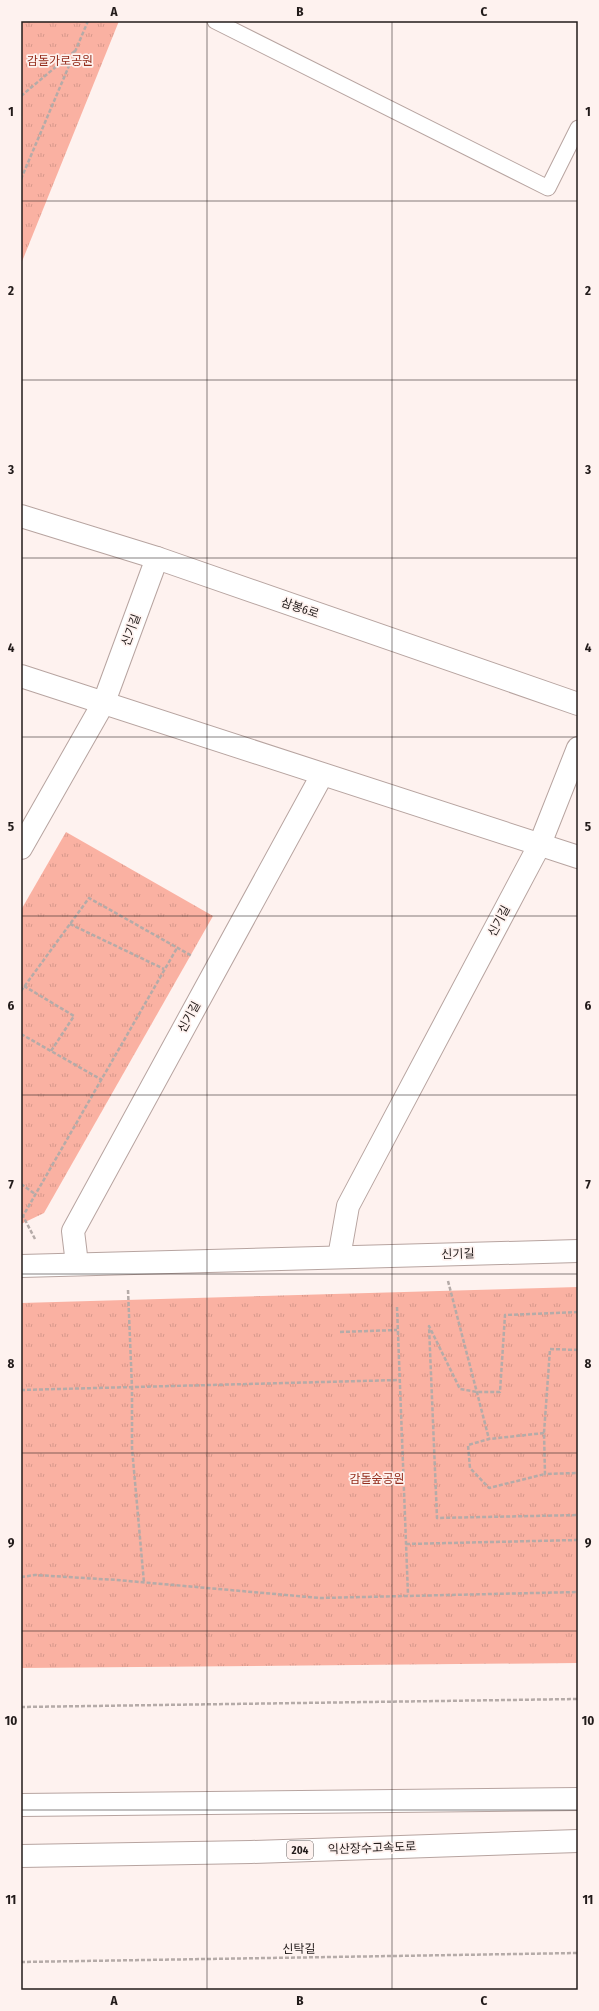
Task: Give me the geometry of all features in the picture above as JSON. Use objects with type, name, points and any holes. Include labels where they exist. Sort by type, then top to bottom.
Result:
[{"type":"main road","name":"삼봉6로","points":[[21,516],[157,558],[578,704]]},
{"type":"main road","name":"신기길","points":[[21,848],[104,702],[157,558]]},
{"type":"main road","points":[[21,676],[578,857]]},
{"type":"main road","name":"신기길","points":[[339,1257],[348,1206],[540,844],[578,748]]},
{"type":"main road","name":"신기길","points":[[77,1264],[73,1231],[322,775]]},
{"type":"main road","name":"신기길","points":[[21,1266],[578,1251]]},
{"type":"main road","points":[[21,1805],[578,1799]]},
{"type":"main road","name":"익산장수고속도로","points":[[21,1856],[251,1852],[578,1841]]},
{"type":"lane","points":[[215,21],[548,188],[578,128]]},
{"type":"path","points":[[21,178],[88,21]]},
{"type":"path","points":[[21,96],[76,49]]},
{"type":"path","points":[[21,991],[89,898],[194,957]]},
{"type":"path","points":[[70,924],[164,969]]},
{"type":"path","points":[[36,1241],[23,1216],[177,948]]},
{"type":"path","points":[[24,986],[74,1016],[51,1051]]},
{"type":"path","points":[[21,1034],[102,1080]]},
{"type":"path","points":[[21,1184],[35,1194]]},
{"type":"path","points":[[448,1280],[489,1439]]},
{"type":"path","points":[[128,1289],[132,1388],[132,1448],[144,1583]]},
{"type":"path","points":[[397,1307],[408,1596]]},
{"type":"path","points":[[578,1312],[505,1315],[500,1392],[477,1392],[460,1389],[429,1326],[437,1518],[578,1515]]},
{"type":"path","points":[[340,1332],[398,1330]]},
{"type":"path","points":[[545,1474],[544,1433],[550,1349],[578,1350]]},
{"type":"path","points":[[21,1390],[399,1380]]},
{"type":"path","points":[[544,1433],[489,1439],[468,1445],[470,1468],[489,1488],[545,1474],[578,1473]]},
{"type":"path","points":[[406,1544],[578,1540]]},
{"type":"path","points":[[21,1577],[35,1575],[320,1598],[578,1592]]},
{"type":"path","points":[[21,1707],[578,1699]]},
{"type":"path","name":"신탁길","points":[[21,1962],[578,1953]]},
{"type":"green space","name":"감돌가로공원","points":[[21,21],[119,21],[21,264]]},
{"type":"green space","points":[[66,832],[213,916],[44,1213],[21,1224],[21,910]]},
{"type":"green space","name":"감돌숲공원","points":[[578,1287],[578,1663],[21,1668],[21,1303]]}]
